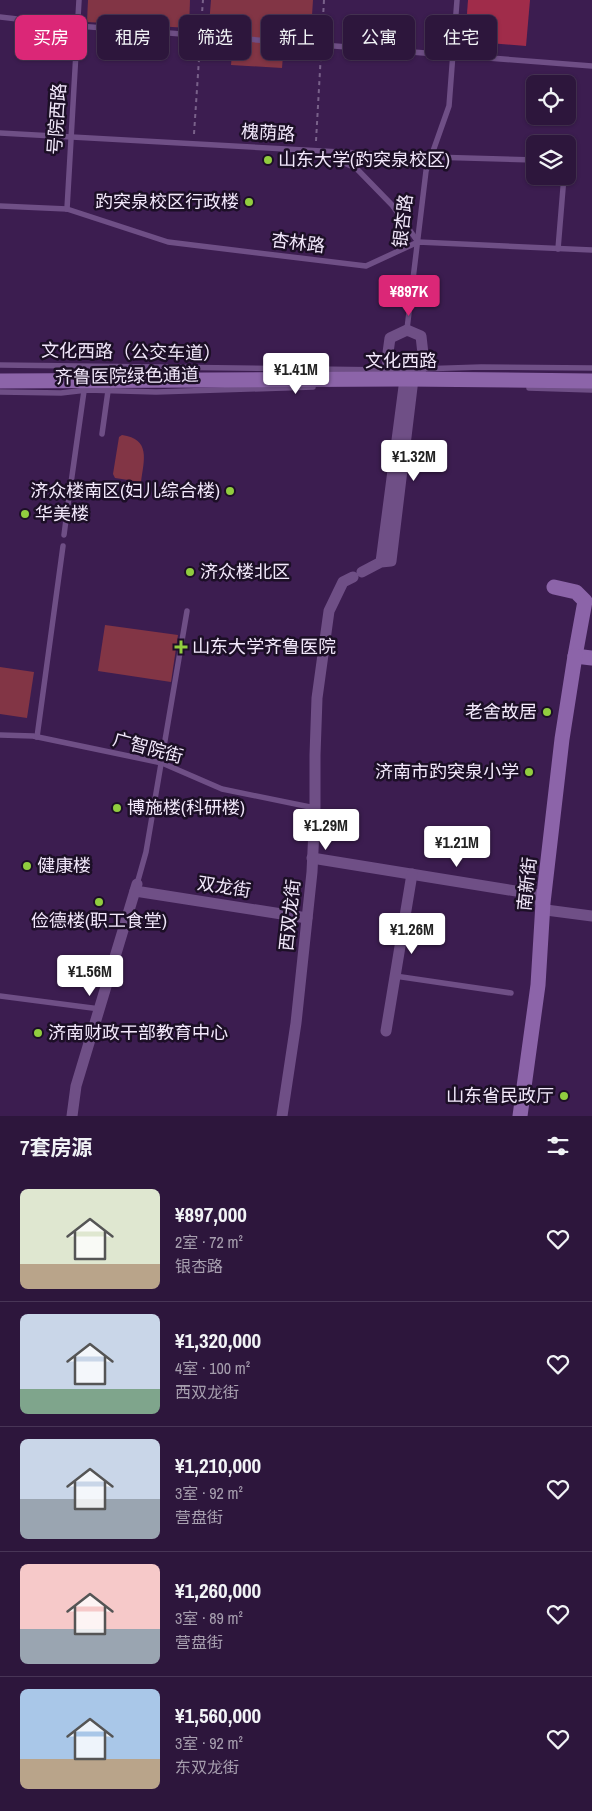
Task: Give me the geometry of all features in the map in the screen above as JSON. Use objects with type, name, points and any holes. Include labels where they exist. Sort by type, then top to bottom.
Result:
[{"type":"main road","name":"文化西路","points":[[0,381],[413,376],[592,382]]},
{"type":"main road","name":"南新街","points":[[520,1116],[538,985],[542,903],[562,739],[585,601],[576,592],[554,587]]},
{"type":"main road","points":[[575,656],[592,658]]},
{"type":"street","points":[[407,330],[421,336],[413,376],[388,365],[390,338],[407,330]]},
{"type":"street","name":"西双龙街","points":[[282,1116],[296,1023],[307,918],[315,808],[317,698],[329,611],[343,582],[381,562],[391,561],[413,376]]},
{"type":"street","points":[[312,858],[534,894],[546,910],[592,916]]},
{"type":"street","points":[[386,1031],[412,874]]},
{"type":"street","points":[[72,1116],[76,1086],[136,887]]},
{"type":"street","name":"双龙街","points":[[136,887],[307,918]]},
{"type":"lane","name":"号院西路","points":[[79,15],[80,0]]},
{"type":"lane","name":"银杏路","points":[[455,15],[456,0]]},
{"type":"lane","points":[[0,17],[15,19]]},
{"type":"lane","points":[[87,27],[179,34]]},
{"type":"lane","points":[[333,46],[425,53]]},
{"type":"lane","points":[[497,59],[592,66]]},
{"type":"lane","name":"号院西路","points":[[67,209],[76,60]]},
{"type":"lane","name":"银杏路","points":[[407,330],[426,171],[449,106],[452,60]]},
{"type":"lane","name":"槐荫路","points":[[0,133],[431,157],[526,160]]},
{"type":"lane","points":[[316,151],[356,168],[392,205],[418,242]]},
{"type":"lane","points":[[558,248],[563,185]]},
{"type":"lane","name":"杏林路","points":[[0,206],[67,209],[168,242],[366,266],[418,242],[592,250]]},
{"type":"lane","name":"文化西路（公交车道）","points":[[0,365],[388,365],[413,376],[481,367],[592,368]]},
{"type":"lane","points":[[325,386],[413,376],[592,390]]},
{"type":"lane","name":"齐鲁医院绿色通道","points":[[0,392],[156,392],[315,387]]},
{"type":"lane","points":[[71,482],[84,391]]},
{"type":"lane","points":[[102,434],[108,391]]},
{"type":"lane","points":[[64,535],[69,498]]},
{"type":"lane","points":[[37,737],[63,546]]},
{"type":"lane","points":[[136,887],[146,852],[187,611]]},
{"type":"lane","name":"广智院街","points":[[0,735],[37,737],[162,763],[222,789],[315,808]]},
{"type":"lane","points":[[395,976],[511,993]]},
{"type":"lane","points":[[0,996],[100,1009]]},
{"type":"path","points":[[202,15],[203,0]]},
{"type":"path","points":[[323,15],[324,0]]},
{"type":"path","points":[[193,144],[199,60]]},
{"type":"path","points":[[316,151],[320,60]]},
{"type":"shaded area","points":[[88,0],[190,0],[189,15],[179,15],[179,27],[169,27],[169,15],[97,15],[97,23],[87,22]]},
{"type":"shaded area","points":[[211,0],[313,0],[312,15],[261,15],[261,60],[283,60],[282,68],[231,65],[231,60],[251,60],[251,15],[210,15]]},
{"type":"shaded area","points":[[468,0],[530,0],[526,46],[497,44],[497,15],[467,15]]},
{"type":"shaded area","points":[[122,435],[131,437],[142,446],[144,459],[141,482],[115,478],[113,474],[119,437]]},
{"type":"shaded area","points":[[105,625],[178,635],[171,682],[98,671]]},
{"type":"shaded area","points":[[0,667],[34,672],[27,718],[0,714]]},
{"type":"place","name":"山东大学(趵突泉校区)","points":[[268,160]]},
{"type":"place","name":"趵突泉校区行政楼","points":[[249,202]]},
{"type":"place","name":"济众楼南区(妇儿综合楼)","points":[[230,491]]},
{"type":"place","name":"华美楼","points":[[25,514]]},
{"type":"place","name":"济众楼北区","points":[[190,572]]},
{"type":"place","name":"山东大学齐鲁医院","points":[[181,647]]},
{"type":"place","name":"老舍故居","points":[[547,712]]},
{"type":"place","name":"济南市趵突泉小学","points":[[529,772]]},
{"type":"place","name":"博施楼(科研楼)","points":[[117,808]]},
{"type":"place","name":"健康楼","points":[[27,866]]},
{"type":"place","name":"俭德楼(职工食堂)","points":[[99,902]]},
{"type":"place","name":"济南财政干部教育中心","points":[[38,1033]]},
{"type":"place","name":"山东省民政厅","points":[[564,1096]]}]
